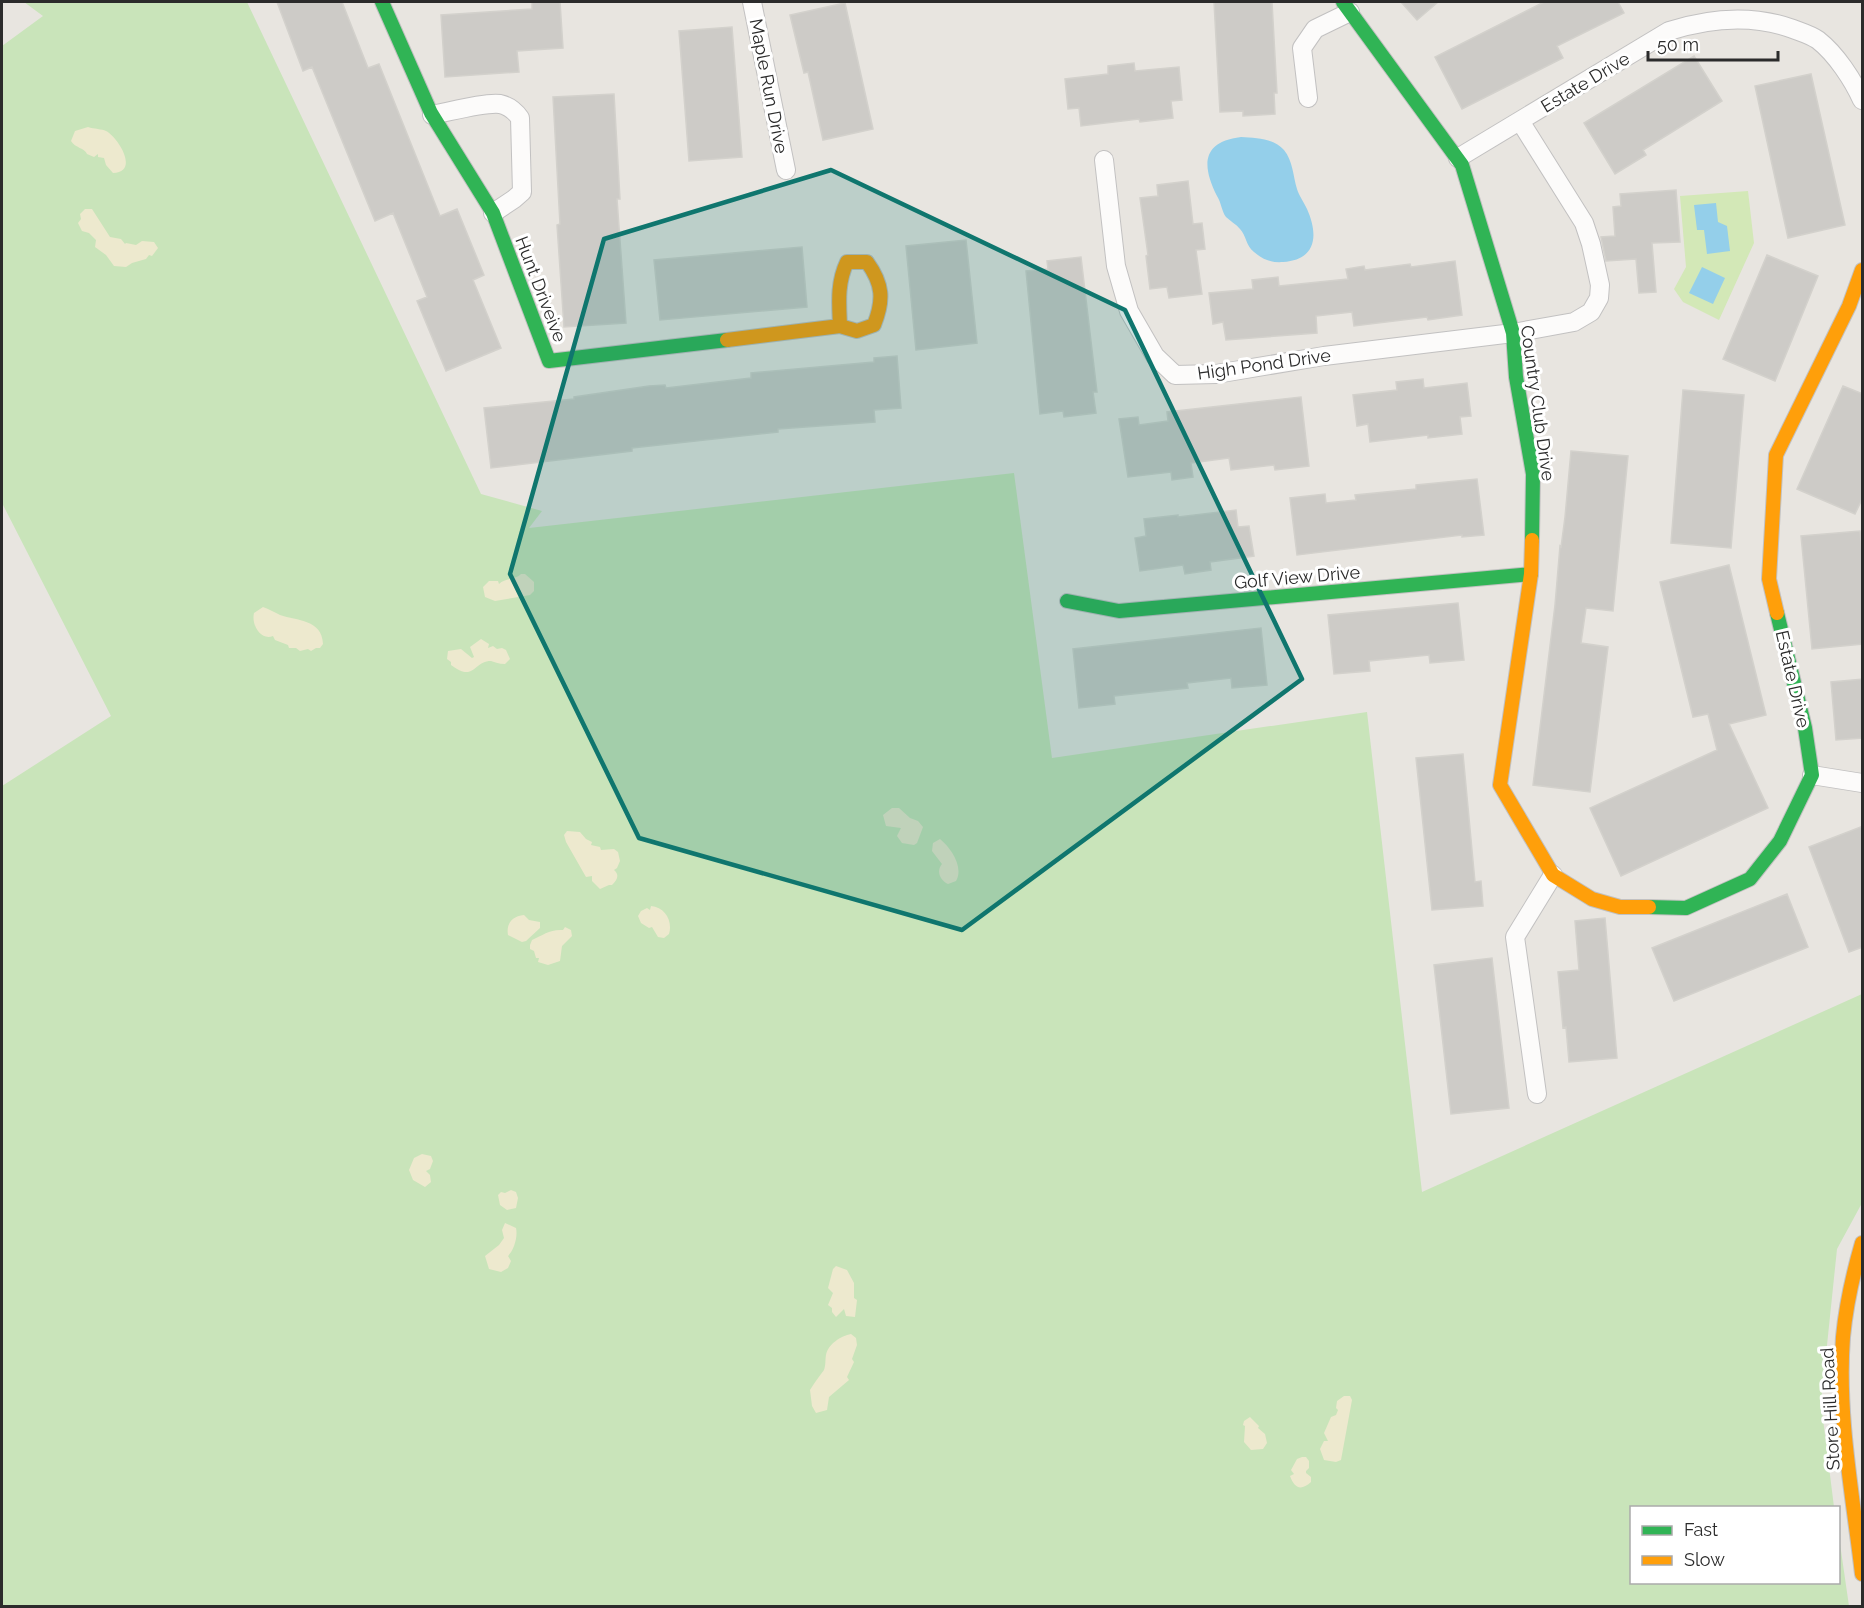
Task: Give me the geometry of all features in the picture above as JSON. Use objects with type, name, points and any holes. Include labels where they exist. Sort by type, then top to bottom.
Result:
[{"type":"street","name":"Hunt Driveive","points":[[382,2],[432,116],[493,213],[549,361],[840,326],[857,331],[874,325],[883,304],[878,275],[867,262],[847,262],[840,273],[837,284],[840,326]]},
{"type":"street","name":"Maple Run Drive","points":[[752,2],[786,170]]},
{"type":"street","points":[[1308,98],[1302,48],[1315,30],[1347,7]]},
{"type":"street","name":"Country Club Drive","points":[[1347,7],[1462,165],[1513,333],[1516,376],[1533,474],[1531,573],[1500,785],[1553,875]]},
{"type":"street","name":"Estate Drive","points":[[1458,158],[1669,31],[1689,24],[1756,19],[1780,24],[1817,40],[1835,57],[1863,100]]},
{"type":"street","points":[[432,116],[491,104],[502,104],[514,110],[520,118],[522,192],[493,213]]},
{"type":"street","name":"Estate Drive","points":[[1513,333],[1574,322],[1591,312],[1599,298],[1599,285],[1591,244],[1584,223],[1520,121]]},
{"type":"street","name":"High Pond Drive","points":[[1104,160],[1116,266],[1130,311],[1155,356],[1175,375],[1216,374],[1324,356],[1513,333]]},
{"type":"street","name":"Estate Drive","points":[[1812,775],[1805,728],[1769,579],[1776,455],[1850,306],[1863,270]]},
{"type":"street","name":"Golf View Drive","points":[[1067,601],[1119,611],[1531,573]]},
{"type":"street","points":[[1537,1094],[1515,937],[1553,875],[1592,899],[1620,907],[1686,908],[1750,879],[1780,841],[1812,775],[1863,783]]},
{"type":"street","name":"Store Hill Road","points":[[1863,1243],[1847,1306],[1843,1350],[1844,1417],[1863,1575]]},
{"type":"highlighted area","points":[[831,170],[1125,310],[1302,679],[962,930],[639,838],[510,574],[604,239]]},
{"type":"green space","points":[[24,2],[247,2],[481,494],[542,511],[529,528],[1014,473],[1052,758],[1367,712],[1422,1192],[1862,994],[1862,1203],[1837,1249],[1821,1403],[1834,1506],[1630,1506],[1630,1584],[1840,1584],[1840,1544],[1849,1606],[2,1606],[2,786],[111,716],[2,503],[2,46],[43,16]]},
{"type":"green space","points":[[1748,191],[1754,243],[1719,320],[1683,302],[1674,289],[1686,267],[1680,196]]},
{"type":"sand","points":[[88,127],[106,131],[116,140],[126,161],[121,171],[113,173],[106,165],[104,158],[98,157],[98,154],[94,157],[87,154],[71,141],[75,131]]},
{"type":"sand","points":[[85,209],[92,209],[110,237],[121,239],[125,244],[136,245],[142,241],[154,242],[158,248],[152,256],[149,255],[146,259],[126,267],[114,266],[106,255],[95,247],[96,240],[89,233],[82,231],[78,223],[81,219],[80,214]]},
{"type":"sand","points":[[525,574],[534,582],[534,591],[530,595],[495,601],[485,597],[483,587],[489,581],[498,581],[499,584]]},
{"type":"sand","points":[[263,607],[313,625],[322,636],[323,644],[320,648],[311,651],[308,649],[300,651],[296,648],[289,648],[288,645],[275,640],[273,636],[261,634],[253,618],[254,613]]},
{"type":"sand","points":[[481,639],[489,644],[488,648],[493,646],[506,650],[510,659],[505,664],[485,662],[469,672],[451,665],[447,659],[448,651],[461,649],[472,658],[474,657],[470,647]]},
{"type":"sand","points":[[892,808],[899,808],[923,827],[914,845],[902,843],[897,836],[901,828],[886,826],[883,815]]},
{"type":"sand","points":[[567,831],[580,832],[592,842],[591,845],[600,847],[601,850],[614,849],[618,852],[620,861],[614,870],[617,878],[612,885],[600,889],[592,881],[592,876],[586,877],[566,842],[564,835]]},
{"type":"sand","points":[[940,839],[948,847],[957,864],[956,881],[948,884],[941,878],[939,870],[942,864],[932,851],[933,843]]},
{"type":"sand","points":[[651,906],[664,912],[669,920],[669,934],[664,938],[658,937],[652,927],[649,928],[641,923],[638,916],[647,908],[650,910]]},
{"type":"sand","points":[[524,915],[529,920],[540,922],[540,928],[522,942],[508,935],[508,931],[513,919]]},
{"type":"sand","points":[[565,927],[571,930],[572,936],[562,946],[560,961],[548,965],[538,962],[539,958],[536,958],[534,951],[530,949],[532,940],[550,931],[563,930]]},
{"type":"sand","points":[[422,1154],[431,1156],[433,1161],[430,1169],[426,1171],[430,1175],[431,1182],[425,1187],[413,1180],[409,1170],[414,1158]]},
{"type":"sand","points":[[511,1190],[516,1192],[518,1198],[516,1208],[507,1210],[500,1205],[498,1195]]},
{"type":"sand","points":[[505,1223],[516,1228],[516,1235],[514,1247],[508,1256],[511,1261],[508,1268],[501,1272],[489,1269],[485,1256],[504,1238],[502,1230]]},
{"type":"sand","points":[[836,1266],[847,1270],[854,1283],[854,1298],[857,1300],[855,1317],[846,1316],[844,1309],[836,1317],[828,1305],[833,1293],[828,1288]]},
{"type":"sand","points":[[851,1334],[856,1338],[857,1345],[852,1359],[854,1362],[847,1377],[849,1380],[829,1397],[827,1410],[816,1413],[812,1406],[810,1390],[824,1370],[827,1351],[836,1341]]},
{"type":"sand","points":[[1344,1396],[1350,1396],[1352,1400],[1341,1460],[1336,1462],[1324,1460],[1320,1449],[1324,1441],[1328,1441],[1324,1433],[1331,1417],[1336,1415],[1337,1401]]},
{"type":"sand","points":[[1250,1417],[1265,1434],[1267,1443],[1263,1449],[1251,1450],[1244,1442],[1245,1426],[1243,1425],[1244,1421]]},
{"type":"sand","points":[[1306,1457],[1309,1461],[1306,1473],[1311,1477],[1311,1482],[1304,1487],[1298,1487],[1290,1476],[1294,1474],[1291,1470],[1297,1459]]},
{"type":"water","points":[[1241,137],[1270,141],[1280,146],[1287,154],[1298,192],[1313,228],[1312,245],[1302,257],[1283,262],[1264,259],[1251,250],[1242,231],[1225,215],[1209,175],[1208,157],[1218,144]]},
{"type":"water","points":[[1716,203],[1718,222],[1727,226],[1730,251],[1707,254],[1704,230],[1697,230],[1694,205]]},
{"type":"water","points":[[1702,267],[1725,278],[1713,304],[1689,293]]},
{"type":"building","points":[[277,2],[342,2],[368,68],[379,64],[440,216],[457,209],[484,275],[473,280],[501,348],[446,371],[417,301],[427,297],[393,213],[375,221],[312,67],[303,71]]},
{"type":"building","points":[[532,2],[560,2],[563,48],[517,51],[519,72],[445,77],[441,15],[532,9]]},
{"type":"building","points":[[1214,2],[1272,2],[1277,93],[1274,93],[1275,114],[1243,116],[1243,111],[1220,112]]},
{"type":"building","points":[[1401,2],[1438,2],[1417,20]]},
{"type":"building","points":[[1544,2],[1618,2],[1624,13],[1557,46],[1563,58],[1462,109],[1435,57]]},
{"type":"building","points":[[845,3],[873,129],[823,140],[808,72],[804,73],[790,15]]},
{"type":"building","points":[[732,27],[742,157],[689,161],[679,31]]},
{"type":"building","points":[[1694,56],[1722,101],[1643,150],[1646,155],[1615,174],[1584,123]]},
{"type":"building","points":[[1134,63],[1135,71],[1179,67],[1182,100],[1171,101],[1173,118],[1140,122],[1139,119],[1081,126],[1079,108],[1068,109],[1065,79],[1108,74],[1108,66]]},
{"type":"building","points":[[1811,74],[1845,225],[1788,238],[1755,86]]},
{"type":"building","points":[[614,94],[620,199],[617,199],[626,323],[564,327],[557,225],[560,224],[553,97]]},
{"type":"building","points":[[1188,181],[1193,224],[1202,223],[1205,249],[1196,250],[1202,294],[1169,298],[1167,287],[1150,289],[1140,198],[1158,196],[1157,185]]},
{"type":"building","points":[[1676,190],[1680,242],[1652,243],[1656,292],[1639,293],[1636,259],[1606,261],[1601,237],[1615,236],[1613,207],[1621,206],[1620,194]]},
{"type":"building","points":[[966,240],[977,343],[916,350],[906,246]]},
{"type":"building","points":[[802,247],[807,307],[660,320],[654,260]]},
{"type":"building","points":[[1767,255],[1818,276],[1775,381],[1723,359]]},
{"type":"building","points":[[1081,257],[1097,392],[1093,392],[1096,413],[1064,417],[1063,411],[1040,414],[1026,271],[1048,269],[1047,261]]},
{"type":"building","points":[[1455,261],[1462,315],[1354,326],[1352,312],[1316,316],[1317,333],[1226,340],[1223,322],[1213,324],[1209,293],[1253,289],[1252,280],[1278,277],[1279,286],[1348,279],[1346,269],[1364,266],[1365,270]]},
{"type":"building","points":[[897,356],[901,408],[874,410],[875,422],[778,429],[778,432],[632,448],[632,451],[491,468],[484,408],[574,399],[574,397],[649,386],[665,385],[666,388],[751,378],[751,373],[874,362],[874,358]]},
{"type":"building","points":[[1423,379],[1424,388],[1467,383],[1471,416],[1460,417],[1462,434],[1428,438],[1428,435],[1370,442],[1368,424],[1357,426],[1353,395],[1397,390],[1396,382]]},
{"type":"building","points":[[1843,386],[1863,394],[1863,497],[1855,514],[1797,489]]},
{"type":"building","points":[[1683,390],[1744,395],[1731,548],[1671,543]]},
{"type":"building","points":[[1301,397],[1309,466],[1275,470],[1274,465],[1231,470],[1229,458],[1191,463],[1193,477],[1172,480],[1171,472],[1128,477],[1119,419],[1138,417],[1139,425],[1168,421],[1167,412]]},
{"type":"building","points":[[1571,451],[1628,456],[1613,611],[1586,608],[1581,643],[1608,647],[1590,792],[1533,785]]},
{"type":"building","points":[[1477,479],[1484,535],[1462,537],[1462,535],[1297,555],[1290,498],[1325,494],[1326,503],[1356,500],[1355,495],[1416,489],[1416,485]]},
{"type":"building","points":[[1236,510],[1238,527],[1249,526],[1254,556],[1210,562],[1211,570],[1185,574],[1183,565],[1140,571],[1135,538],[1146,536],[1144,519]]},
{"type":"building","points":[[1860,531],[1863,563],[1863,644],[1812,649],[1801,536]]},
{"type":"building","points":[[1729,565],[1766,715],[1729,724],[1768,808],[1621,876],[1590,808],[1717,750],[1708,714],[1693,717],[1660,582]]},
{"type":"building","points":[[1458,603],[1464,660],[1430,663],[1429,655],[1369,661],[1370,671],[1334,674],[1328,615]]},
{"type":"building","points":[[1261,628],[1267,685],[1232,688],[1231,678],[1187,683],[1188,688],[1114,696],[1115,704],[1079,708],[1073,649]]},
{"type":"building","points":[[1863,679],[1863,738],[1836,740],[1831,682]]},
{"type":"building","points":[[1463,754],[1475,882],[1481,881],[1483,906],[1432,910],[1416,758]]},
{"type":"building","points":[[1863,826],[1863,947],[1849,952],[1809,847]]},
{"type":"building","points":[[1787,894],[1808,947],[1674,1001],[1652,948]]},
{"type":"building","points":[[1605,918],[1617,1058],[1569,1062],[1566,1027],[1563,1028],[1558,972],[1579,970],[1575,921]]},
{"type":"building","points":[[1492,958],[1509,1108],[1451,1114],[1434,965]]},
{"type":"traffic: fast","points":[[382,2],[431,113],[493,213],[549,361],[727,340]]},
{"type":"traffic: fast","points":[[1343,2],[1462,165],[1513,333],[1516,377],[1533,474],[1532,540]]},
{"type":"traffic: fast","points":[[1067,601],[1119,611],[1531,574]]},
{"type":"traffic: fast","points":[[1649,907],[1686,908],[1750,879],[1780,841],[1812,775],[1805,728],[1777,613]]},
{"type":"traffic: slow","points":[[727,340],[840,326],[857,331],[874,325],[879,308],[880,292],[876,278],[867,262],[847,262],[840,285],[840,326]]},
{"type":"traffic: slow","points":[[1777,613],[1769,579],[1776,455],[1849,306],[1862,270]]},
{"type":"traffic: slow","points":[[1532,540],[1531,574],[1500,785],[1553,875],[1592,899],[1620,907],[1649,907]]},
{"type":"traffic: slow","points":[[1862,1243],[1846,1313],[1842,1367],[1844,1426],[1862,1574]]}]
